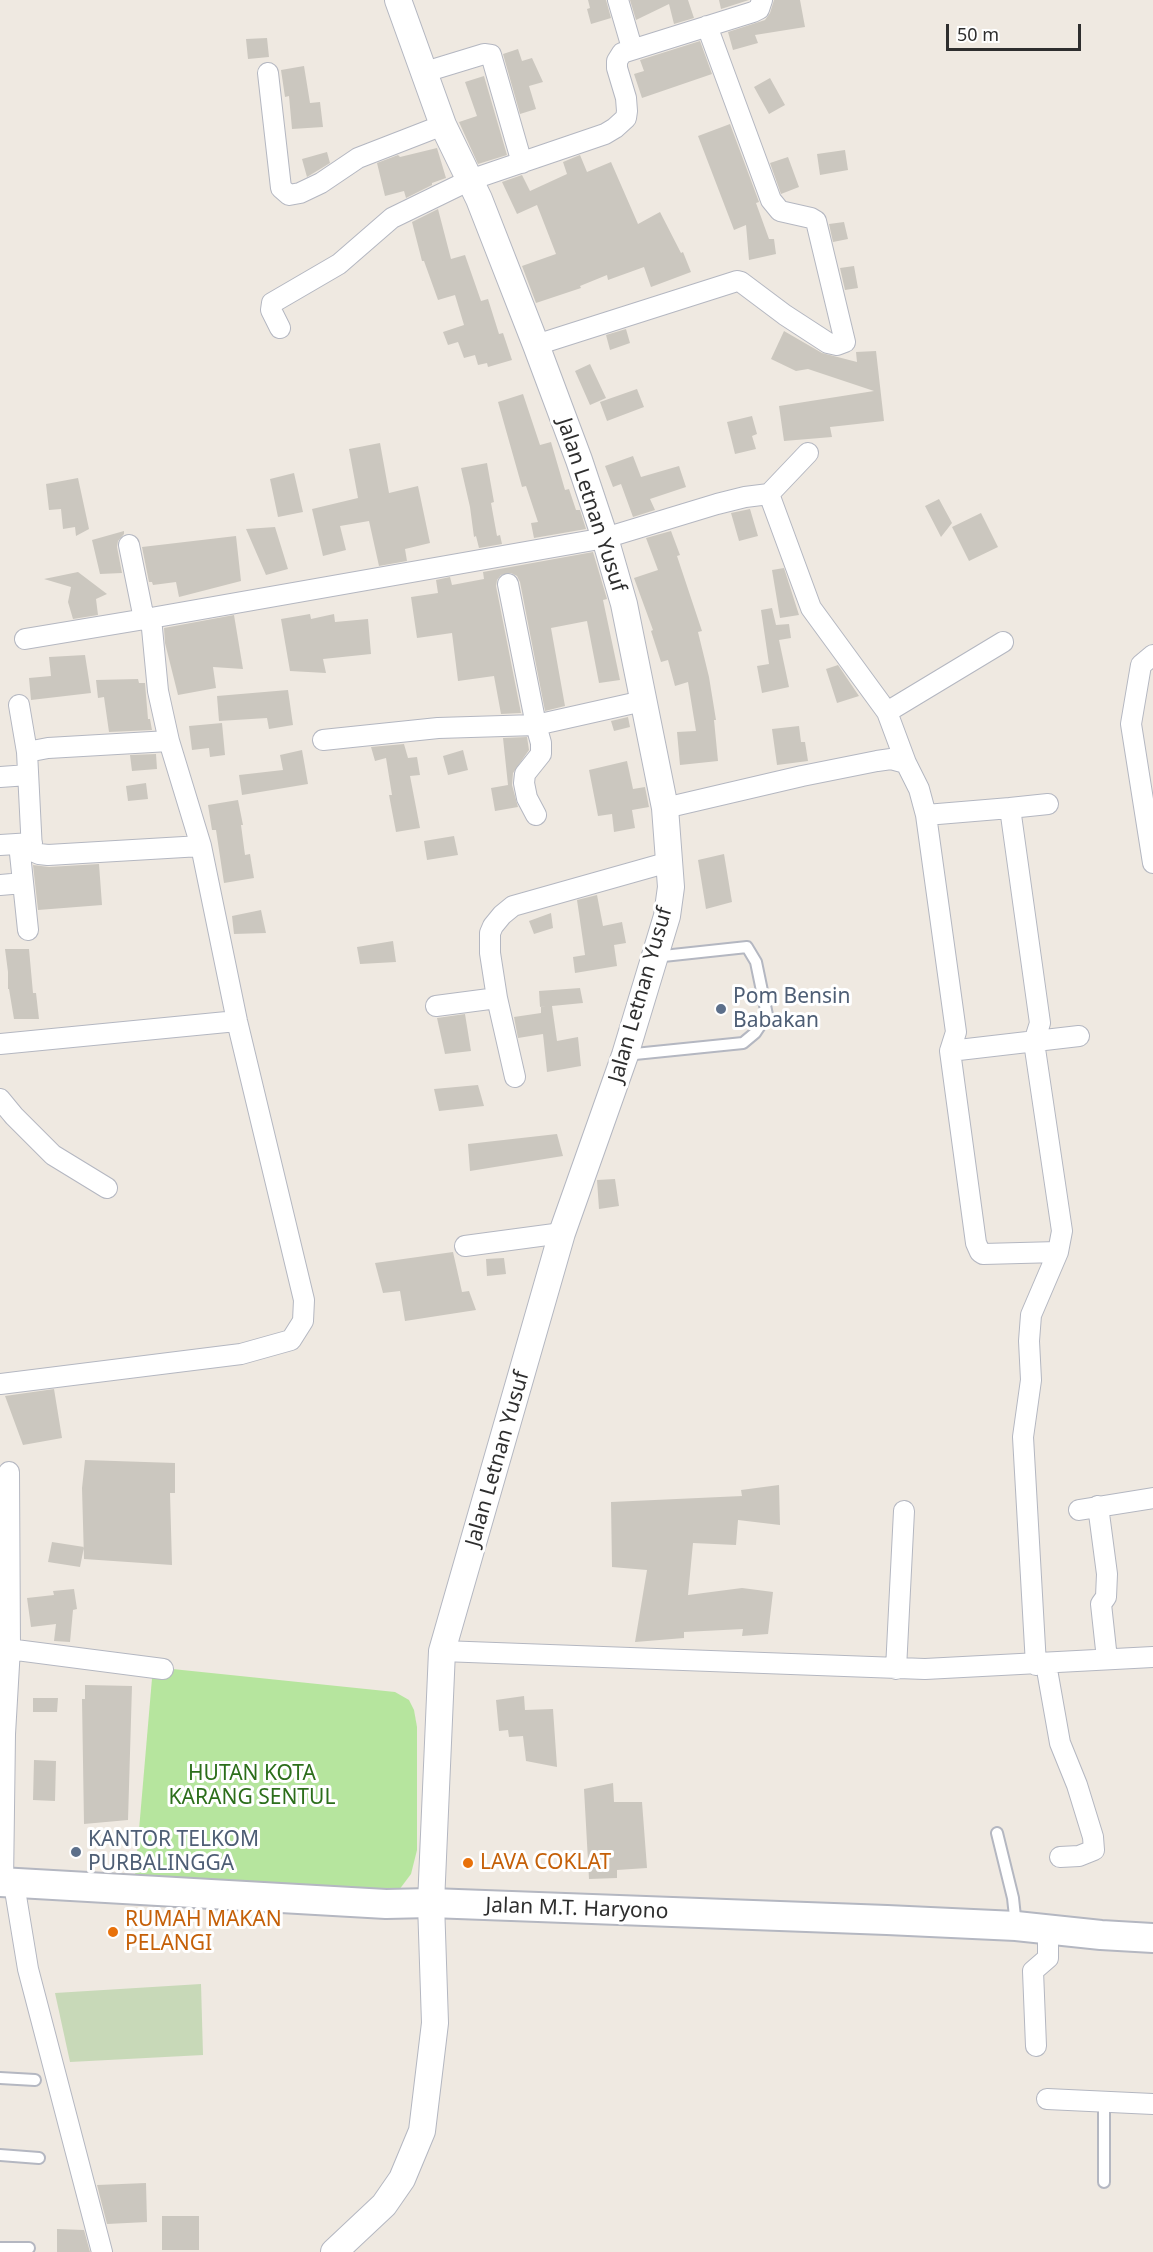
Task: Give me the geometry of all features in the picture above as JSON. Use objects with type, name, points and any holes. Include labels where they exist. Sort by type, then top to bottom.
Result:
[{"type":"main road","name":"Jalan M.T. Haryono","points":[[6,1883],[386,1904],[431,1902],[1016,1926],[1153,1938]]},
{"type":"street","points":[[618,0],[632,48]]},
{"type":"street","points":[[280,328],[271,310],[274,300],[339,264],[392,218],[470,180],[605,134],[621,123],[627,104],[617,68],[617,61],[622,53],[759,9],[762,0]]},
{"type":"street","name":"Jalan Letnan Yusuf","points":[[334,2252],[384,2205],[402,2179],[422,2131],[435,2023],[431,1902],[442,1651],[562,1233],[625,1055],[667,916],[670,887],[665,808],[624,604],[605,538],[536,345],[470,180],[443,125],[399,4]]},
{"type":"street","points":[[536,345],[734,282],[741,282],[828,343],[837,345],[845,342],[816,221],[780,211],[771,200],[706,26]]},
{"type":"street","points":[[425,72],[484,54],[491,55],[522,163]]},
{"type":"street","points":[[268,74],[281,188],[289,195],[300,194],[321,183],[358,158],[443,125]]},
{"type":"street","points":[[25,639],[605,538],[717,504],[769,494],[808,453]]},
{"type":"street","points":[[769,494],[811,608],[887,712],[906,763],[920,789],[926,815],[956,1032],[950,1051],[978,1247],[983,1254],[1059,1252]]},
{"type":"street","points":[[0,1384],[241,1354],[291,1340],[303,1321],[304,1300],[237,1021],[201,846],[169,741],[158,690],[147,618],[129,545]]},
{"type":"street","points":[[507,584],[539,733],[541,754],[525,774],[524,783],[527,798],[536,815]]},
{"type":"street","points":[[887,712],[1003,642]]},
{"type":"street","points":[[1153,655],[1141,665],[1131,724],[1153,863]]},
{"type":"street","points":[[323,740],[438,728],[536,725],[643,701]]},
{"type":"street","points":[[19,705],[27,752],[28,775],[17,844],[28,930]]},
{"type":"street","points":[[27,752],[48,748],[169,741]]},
{"type":"street","points":[[665,808],[877,761],[891,759],[906,763]]},
{"type":"street","points":[[0,777],[28,775]]},
{"type":"street","points":[[926,815],[1048,804]]},
{"type":"street","points":[[1010,808],[1040,1023],[1034,1042],[1062,1223],[1059,1252],[1031,1315],[1029,1341],[1031,1380],[1023,1437],[1041,1664],[1060,1743],[1077,1785],[1094,1844],[1094,1850],[1085,1854],[1060,1857]]},
{"type":"street","points":[[17,844],[44,855],[201,846]]},
{"type":"street","points":[[515,1077],[497,998],[490,953],[490,933],[502,915],[513,906],[669,862]]},
{"type":"street","points":[[0,885],[23,884]]},
{"type":"street","points":[[436,1006],[497,998]]},
{"type":"street","points":[[0,1044],[237,1021]]},
{"type":"street","points":[[950,1051],[1079,1036]]},
{"type":"street","points":[[0,1099],[53,1155],[106,1188]]},
{"type":"street","points":[[465,1246],[562,1233]]},
{"type":"street","points":[[9,1472],[2,1734],[6,1883],[102,2252]]},
{"type":"street","points":[[1107,1659],[1101,1604],[1106,1597],[1107,1574],[1088,1508],[1153,1498]]},
{"type":"street","points":[[896,1669],[904,1510]]},
{"type":"street","points":[[5,1648],[163,1669]]},
{"type":"street","points":[[442,1651],[896,1669],[1153,1657]]},
{"type":"street","points":[[1036,2046],[1033,1971],[1048,1958],[1048,1930]]},
{"type":"street","points":[[1047,2099],[1153,2104]]},
{"type":"lane","points":[[625,1055],[743,1043],[755,1033],[767,1015],[756,962],[747,947],[654,957]]},
{"type":"lane","points":[[997,1833],[1013,1898],[1016,1926]]},
{"type":"lane","points":[[0,2078],[35,2080]]},
{"type":"lane","points":[[1104,2102],[1104,2182]]},
{"type":"lane","points":[[0,2155],[39,2158]]},
{"type":"lane","points":[[0,2248],[29,2248]]},
{"type":"green space","name":"HUTAN KOTA KARANG SENTUL","points":[[153,1667],[395,1692],[409,1700],[414,1710],[417,1727],[417,1850],[411,1874],[399,1890],[134,1888]]},
{"type":"green space","points":[[201,1984],[203,2055],[70,2062],[55,1993]]},
{"type":"building","points":[[588,0],[606,0],[611,18],[591,24],[587,9],[590,8]]},
{"type":"building","points":[[630,0],[688,0],[694,18],[674,24],[669,4],[636,20]]},
{"type":"building","points":[[719,0],[749,0],[721,9]]},
{"type":"building","points":[[774,0],[800,0],[805,27],[755,35],[758,43],[733,50],[728,32],[765,20]]},
{"type":"building","points":[[267,38],[269,57],[248,59],[246,39]]},
{"type":"building","points":[[700,41],[712,74],[642,98],[634,74],[644,71],[640,60]]},
{"type":"building","points":[[518,49],[522,61],[532,58],[543,82],[529,86],[536,109],[520,114],[503,54]]},
{"type":"building","points":[[304,66],[310,103],[320,102],[323,127],[292,129],[289,96],[285,97],[281,70]]},
{"type":"building","points":[[484,76],[507,155],[478,164],[459,122],[477,116],[465,82]]},
{"type":"building","points":[[770,78],[785,105],[769,114],[754,87]]},
{"type":"building","points":[[730,124],[759,202],[756,203],[769,239],[774,239],[776,254],[749,260],[746,225],[734,230],[698,136]]},
{"type":"building","points":[[437,148],[446,178],[406,198],[404,191],[385,196],[377,163],[398,155],[400,157]]},
{"type":"building","points":[[845,150],[848,170],[820,175],[817,154]]},
{"type":"building","points":[[327,152],[330,163],[307,177],[302,159]]},
{"type":"building","points":[[580,155],[587,172],[611,162],[638,224],[660,212],[681,253],[683,252],[691,272],[651,287],[644,267],[608,280],[607,275],[580,286],[581,288],[536,303],[522,266],[556,254],[537,205],[517,214],[502,182],[522,175],[530,191],[567,174],[563,162]]},
{"type":"building","points":[[788,157],[799,187],[781,194],[770,163]]},
{"type":"building","points":[[438,209],[451,259],[465,255],[481,301],[488,299],[499,334],[503,333],[512,360],[488,367],[487,363],[478,365],[475,355],[464,358],[458,342],[448,345],[443,332],[464,325],[455,295],[438,300],[424,261],[422,261],[412,222]]},
{"type":"building","points":[[844,222],[848,239],[833,242],[829,224]]},
{"type":"building","points":[[854,266],[858,288],[845,290],[840,268]]},
{"type":"building","points":[[626,329],[630,343],[610,350],[606,335]]},
{"type":"building","points":[[784,331],[822,353],[857,362],[856,352],[876,351],[884,421],[830,427],[832,437],[784,441],[779,406],[874,391],[808,369],[796,371],[771,359]]},
{"type":"building","points":[[590,364],[606,398],[590,405],[575,371]]},
{"type":"building","points":[[637,389],[644,407],[607,421],[600,402]]},
{"type":"building","points":[[523,394],[540,445],[551,442],[565,490],[569,489],[576,510],[580,510],[586,529],[534,538],[531,523],[538,522],[526,486],[522,487],[498,402]]},
{"type":"building","points":[[752,416],[757,434],[752,436],[756,449],[735,454],[727,422]]},
{"type":"building","points":[[380,443],[389,493],[418,486],[430,543],[405,549],[407,561],[379,566],[369,521],[340,526],[346,550],[323,556],[312,509],[358,498],[349,449]]},
{"type":"building","points":[[633,456],[641,477],[679,466],[686,487],[650,499],[655,510],[633,517],[621,484],[613,487],[605,466]]},
{"type":"building","points":[[487,463],[497,536],[500,535],[502,544],[479,548],[476,536],[474,537],[461,468]]},
{"type":"building","points":[[294,473],[303,512],[278,517],[270,479]]},
{"type":"building","points":[[78,478],[89,529],[76,536],[75,527],[63,529],[61,509],[49,510],[46,484]]},
{"type":"building","points":[[939,499],[952,523],[941,537],[925,506]]},
{"type":"building","points":[[750,509],[758,536],[739,541],[731,513]]},
{"type":"building","points":[[981,513],[998,547],[969,561],[952,527]]},
{"type":"building","points":[[275,527],[288,569],[266,575],[246,529]]},
{"type":"building","points":[[124,531],[117,547],[122,573],[100,574],[92,540]]},
{"type":"building","points":[[671,531],[702,631],[698,632],[716,720],[714,720],[718,761],[680,765],[677,732],[696,731],[688,682],[675,686],[668,660],[661,662],[651,631],[653,630],[634,578],[658,570],[646,538]]},
{"type":"building","points":[[236,536],[241,581],[179,597],[176,582],[153,585],[149,582],[142,547]]},
{"type":"building","points":[[593,552],[607,599],[603,600],[620,680],[599,683],[587,621],[551,628],[565,706],[545,711],[520,582],[517,576],[511,573],[501,575],[496,586],[521,713],[501,714],[494,676],[458,681],[452,633],[417,638],[411,597],[438,593],[436,580],[450,577],[452,585],[484,579],[483,572]]},
{"type":"building","points":[[784,568],[799,615],[780,618],[772,570]]},
{"type":"building","points":[[78,572],[107,594],[96,599],[98,615],[73,619],[68,602],[71,587],[44,579]]},
{"type":"building","points":[[772,608],[776,625],[789,624],[791,638],[779,640],[789,687],[762,693],[757,666],[769,664],[761,610]]},
{"type":"building","points":[[310,614],[311,619],[334,614],[335,622],[368,619],[371,654],[323,659],[326,673],[290,671],[281,619]]},
{"type":"building","points":[[234,615],[243,669],[213,667],[216,688],[178,695],[165,643],[164,628]]},
{"type":"building","points":[[85,655],[91,693],[31,700],[29,678],[51,676],[49,657]]},
{"type":"building","points":[[838,665],[859,696],[837,703],[826,669]]},
{"type":"building","points":[[138,679],[139,683],[145,683],[148,719],[150,719],[152,730],[109,732],[104,697],[98,698],[96,680]]},
{"type":"building","points":[[288,690],[293,725],[269,729],[267,718],[219,721],[217,696]]},
{"type":"building","points":[[628,717],[630,727],[614,731],[611,721]]},
{"type":"building","points":[[222,723],[225,755],[210,757],[209,748],[192,750],[189,726]]},
{"type":"building","points":[[799,726],[801,742],[805,742],[808,761],[777,765],[772,729]]},
{"type":"building","points":[[527,737],[529,750],[513,773],[512,785],[518,807],[495,811],[491,788],[508,785],[503,738]]},
{"type":"building","points":[[404,744],[408,758],[417,757],[420,775],[410,776],[420,828],[396,832],[389,795],[392,795],[386,758],[375,761],[371,747]]},
{"type":"building","points":[[302,750],[308,784],[242,795],[239,775],[283,770],[280,755]]},
{"type":"building","points":[[463,750],[468,770],[448,775],[443,756]]},
{"type":"building","points":[[156,754],[157,769],[132,771],[130,755]]},
{"type":"building","points":[[627,761],[633,789],[645,787],[649,807],[632,810],[635,828],[614,832],[612,814],[598,816],[589,770]]},
{"type":"building","points":[[146,783],[148,799],[128,801],[126,786]]},
{"type":"building","points":[[238,800],[243,825],[241,825],[245,855],[250,854],[254,878],[224,883],[216,830],[212,830],[208,805]]},
{"type":"building","points":[[454,836],[458,855],[427,860],[424,841]]},
{"type":"building","points":[[724,854],[732,902],[706,909],[698,860]]},
{"type":"building","points":[[99,864],[102,905],[38,910],[33,865],[49,867]]},
{"type":"building","points":[[597,895],[603,926],[622,922],[626,943],[614,945],[617,966],[575,973],[573,957],[585,955],[577,900]]},
{"type":"building","points":[[261,910],[266,933],[234,934],[232,916]]},
{"type":"building","points":[[551,913],[553,928],[534,934],[529,921]]},
{"type":"building","points":[[393,941],[396,962],[360,964],[357,947]]},
{"type":"building","points":[[5,949],[29,949],[33,993],[36,993],[39,1019],[14,1019],[8,989]]},
{"type":"building","points":[[580,988],[583,1003],[552,1006],[557,1041],[578,1037],[581,1066],[547,1072],[543,1034],[518,1038],[514,1017],[541,1013],[541,1007],[546,1006],[540,1007],[539,991]]},
{"type":"building","points":[[465,1014],[471,1051],[445,1054],[437,1018]]},
{"type":"building","points":[[478,1085],[484,1106],[439,1111],[434,1089]]},
{"type":"building","points":[[557,1134],[563,1156],[470,1171],[468,1144]]},
{"type":"building","points":[[615,1179],[619,1206],[599,1209],[597,1180]]},
{"type":"building","points":[[453,1252],[462,1292],[469,1291],[476,1310],[405,1321],[400,1291],[383,1293],[375,1263]]},
{"type":"building","points":[[504,1258],[506,1274],[487,1276],[486,1259]]},
{"type":"building","points":[[54,1389],[62,1438],[23,1445],[5,1396]]},
{"type":"building","points":[[85,1460],[175,1463],[175,1493],[170,1493],[172,1565],[84,1559],[82,1488]]},
{"type":"building","points":[[779,1485],[780,1525],[738,1520],[736,1545],[693,1543],[688,1595],[742,1588],[773,1592],[768,1634],[742,1636],[743,1629],[684,1632],[684,1638],[635,1642],[647,1570],[612,1567],[611,1502],[742,1496],[741,1490]]},
{"type":"building","points":[[52,1542],[84,1547],[80,1567],[48,1562]]},
{"type":"building","points":[[74,1589],[77,1609],[73,1610],[70,1642],[54,1641],[56,1624],[31,1627],[27,1598],[54,1595],[53,1591]]},
{"type":"building","points":[[85,1685],[132,1686],[128,1820],[84,1824],[82,1699],[85,1699]]},
{"type":"building","points":[[524,1696],[525,1710],[553,1709],[557,1767],[526,1761],[523,1736],[509,1737],[508,1730],[499,1731],[496,1700]]},
{"type":"building","points":[[33,1698],[58,1698],[57,1712],[33,1712]]},
{"type":"building","points":[[34,1760],[56,1761],[55,1801],[33,1800]]},
{"type":"building","points":[[613,1783],[614,1802],[642,1802],[647,1868],[617,1870],[617,1878],[589,1879],[584,1789]]},
{"type":"building","points":[[146,2183],[147,2222],[107,2224],[97,2185]]},
{"type":"building","points":[[162,2216],[199,2216],[199,2250],[162,2250]]},
{"type":"building","points":[[57,2229],[84,2230],[90,2252],[57,2252]]},
{"type":"place","name":"Pom Bensin Babakan","points":[[721,1009]]},
{"type":"place","name":"KANTOR TELKOM PURBALINGGA","points":[[76,1852]]},
{"type":"place","name":"LAVA COKLAT","points":[[468,1863]]},
{"type":"place","name":"RUMAH MAKAN PELANGI","points":[[113,1932]]}]
